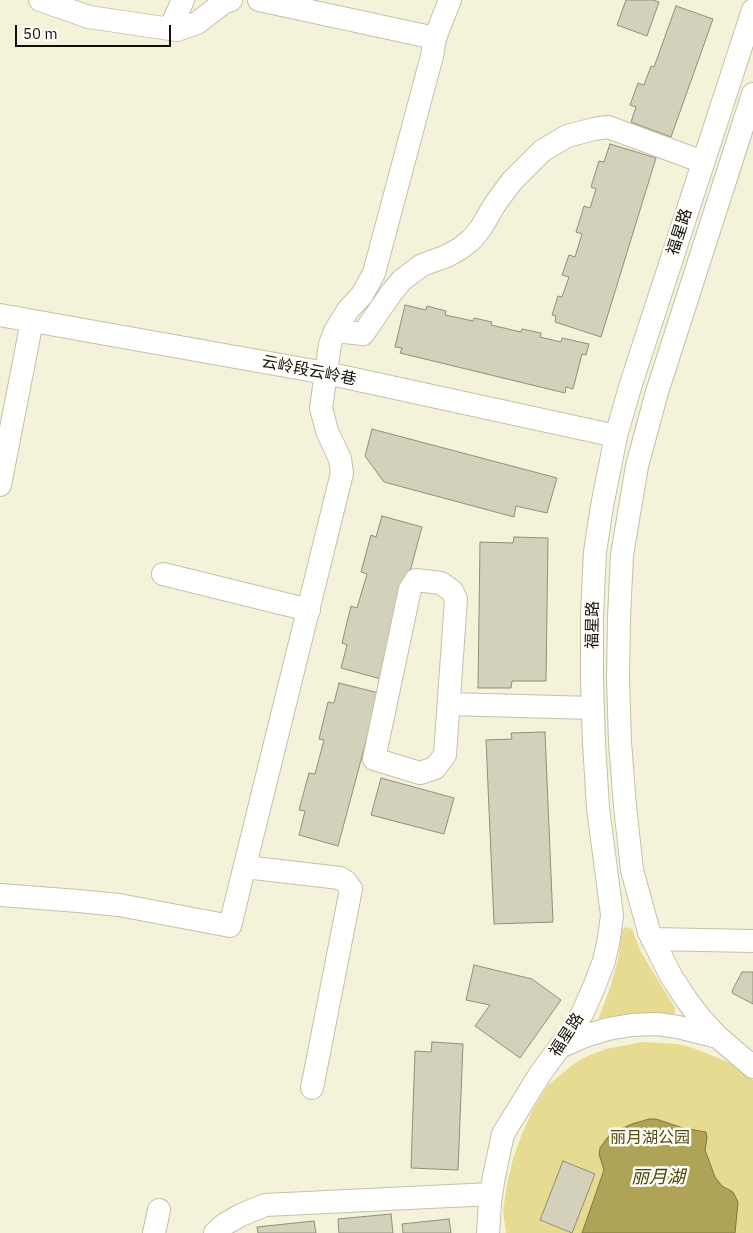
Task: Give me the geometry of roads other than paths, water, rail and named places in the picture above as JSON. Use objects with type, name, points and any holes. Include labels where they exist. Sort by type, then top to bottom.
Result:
[{"type":"street","points":[[40,0],[93,9],[177,30],[197,23],[223,3],[231,0]]},
{"type":"street","points":[[170,29],[183,0]]},
{"type":"street","points":[[258,0],[435,38]]},
{"type":"street","points":[[0,895],[78,900],[119,905],[230,926],[342,473],[340,459],[327,431],[321,408],[330,344],[335,331],[348,310],[362,296],[374,273],[432,56],[435,38],[450,0]]},
{"type":"street","name":"福星路","points":[[488,1233],[491,1194],[503,1134],[540,1074],[562,1046],[583,1012],[604,960],[612,915],[598,808],[592,708],[592,616],[596,552],[602,506],[616,436],[631,384],[753,10]]},
{"type":"street","name":"福星路","points":[[753,94],[646,428],[628,510],[622,555],[618,679],[620,742],[632,870],[642,910],[652,939],[671,976],[701,1019],[719,1038],[753,1067]]},
{"type":"street","points":[[335,331],[363,334],[402,280],[422,266],[461,248],[472,239],[512,181],[542,151],[567,136],[594,128],[608,127],[703,162]]},
{"type":"street","name":"云岭段云岭巷","points":[[0,315],[326,373],[616,436]]},
{"type":"street","points":[[0,486],[32,321]]},
{"type":"street","points":[[163,574],[309,610]]},
{"type":"street","points":[[416,580],[442,583],[452,591],[456,599],[449,704],[445,755],[436,768],[420,773],[374,759],[410,589],[416,580]]},
{"type":"street","points":[[449,704],[592,708]]},
{"type":"street","points":[[245,867],[340,878],[351,889],[312,1088]]},
{"type":"street","points":[[652,939],[753,941]]},
{"type":"street","points":[[562,1046],[608,1029],[632,1025],[657,1024],[678,1026],[719,1038]]},
{"type":"street","points":[[215,1233],[225,1224],[265,1205],[491,1194]]},
{"type":"street","points":[[154,1233],[159,1210]]},
{"type":"water","name":"丽月湖","points":[[649,1119],[656,1119],[683,1128],[706,1132],[705,1150],[715,1177],[722,1186],[733,1192],[738,1202],[735,1233],[582,1233],[604,1170],[599,1154],[600,1148],[607,1138],[616,1131]]},
{"type":"park label","name":"丽月湖公园","points":[[650,1138]]}]
